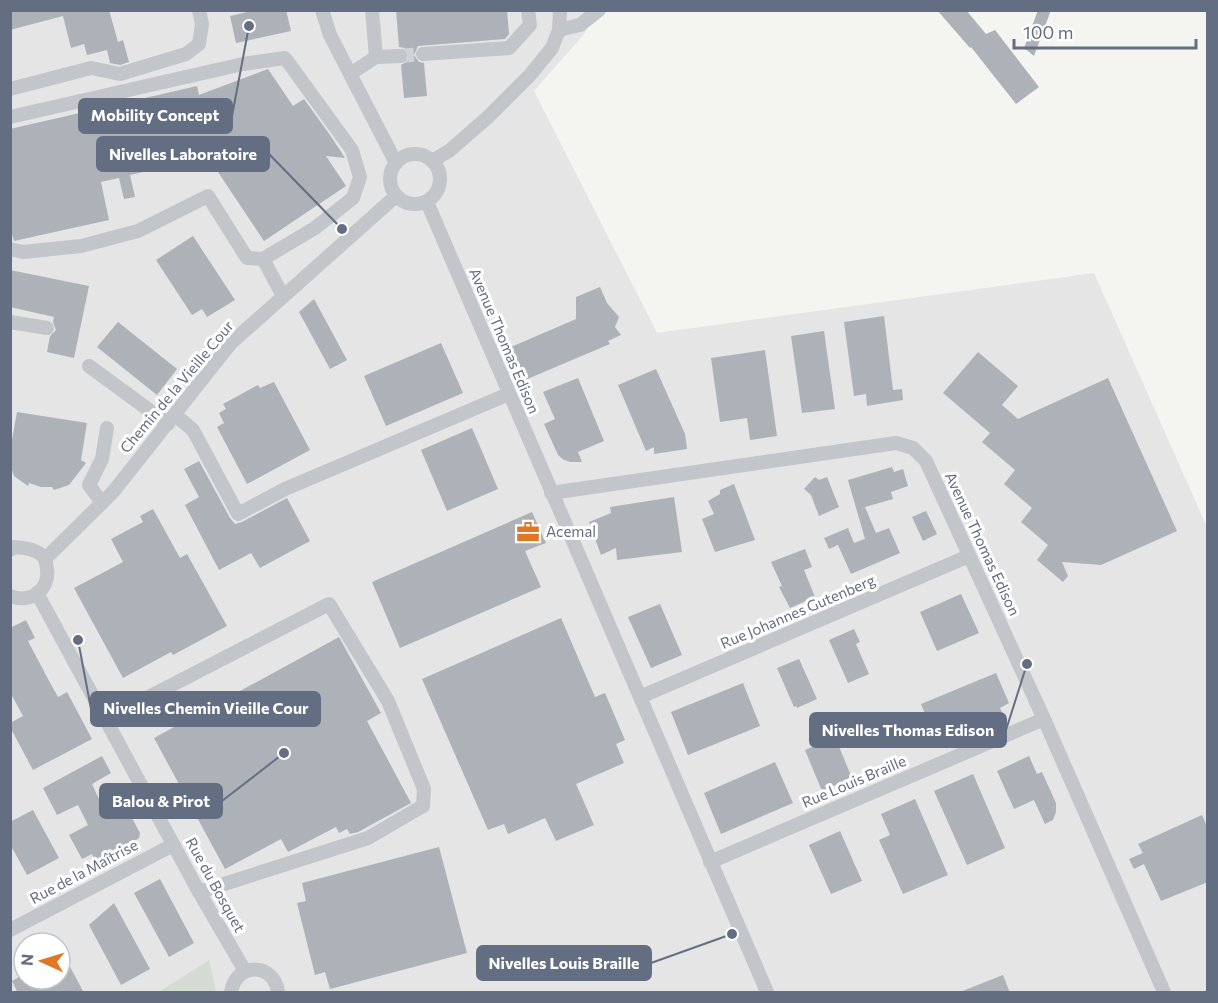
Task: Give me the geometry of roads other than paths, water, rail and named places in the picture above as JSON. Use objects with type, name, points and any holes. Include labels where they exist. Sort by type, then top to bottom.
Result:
[{"type":"street","points":[[10,89],[92,68],[120,74],[186,54],[199,44],[202,24],[199,10]]},
{"type":"street","points":[[322,10],[330,35],[396,163]]},
{"type":"street","points":[[372,10],[376,57]]},
{"type":"street","points":[[423,54],[509,48],[530,25],[528,10]]},
{"type":"street","points":[[432,161],[449,151],[530,75],[552,48],[559,30],[560,10]]},
{"type":"street","points":[[559,30],[580,25],[599,10]]},
{"type":"street","points":[[350,74],[376,57],[400,56]]},
{"type":"street","points":[[10,117],[243,64],[285,58],[351,150],[360,177],[353,198],[315,228],[263,259],[247,258],[208,196],[138,231],[81,246],[23,252],[10,249]]},
{"type":"street","points":[[416,154],[432,161],[440,175],[440,183],[437,192],[427,202],[411,204],[396,196],[390,180],[396,163],[408,155],[416,154]]},
{"type":"street","name":"Chemin de la Vieille Cour","points":[[45,559],[114,492],[231,343],[396,196]]},
{"type":"street","name":"Avenue Thomas Edison","points":[[427,202],[766,993]]},
{"type":"street","points":[[263,259],[283,296]]},
{"type":"street","points":[[10,322],[47,328]]},
{"type":"street","points":[[89,366],[171,419],[193,430],[238,513],[285,489],[504,396]]},
{"type":"street","points":[[102,503],[89,485],[102,459],[107,428]]},
{"type":"street","name":"Avenue Thomas Edison","points":[[551,493],[896,443],[913,448],[926,461],[1044,719],[1164,993]]},
{"type":"street","points":[[10,596],[22,599],[38,593],[46,583],[48,575],[45,559],[34,551],[12,546]]},
{"type":"street","name":"Rue Johannes Gutenberg","points":[[640,698],[969,556]]},
{"type":"street","name":"Rue du Bosquet","points":[[38,593],[173,845],[245,971]]},
{"type":"street","points":[[106,719],[329,604],[387,701],[424,789],[423,806],[368,838],[199,892]]},
{"type":"street","name":"Rue Louis Braille","points":[[710,862],[1044,719]]},
{"type":"street","name":"Rue de la Maîtrise","points":[[10,930],[173,845]]},
{"type":"street","points":[[231,993],[235,980],[245,971],[258,969],[270,975],[278,993]]},
{"type":"tunnel","points":[[400,56],[423,54]]},
{"type":"place","name":"Mobility Concept","points":[[249,26]]},
{"type":"place","name":"Nivelles Laboratoire","points":[[342,229]]},
{"type":"place","name":"Acemal","points":[[528,532]]},
{"type":"place","name":"Nivelles Chemin Vieille Cour","points":[[78,640]]},
{"type":"place","name":"Nivelles Thomas Edison","points":[[1027,664]]},
{"type":"place","name":"Balou & Pirot","points":[[284,753]]},
{"type":"place","name":"Nivelles Louis Braille","points":[[732,934]]}]
